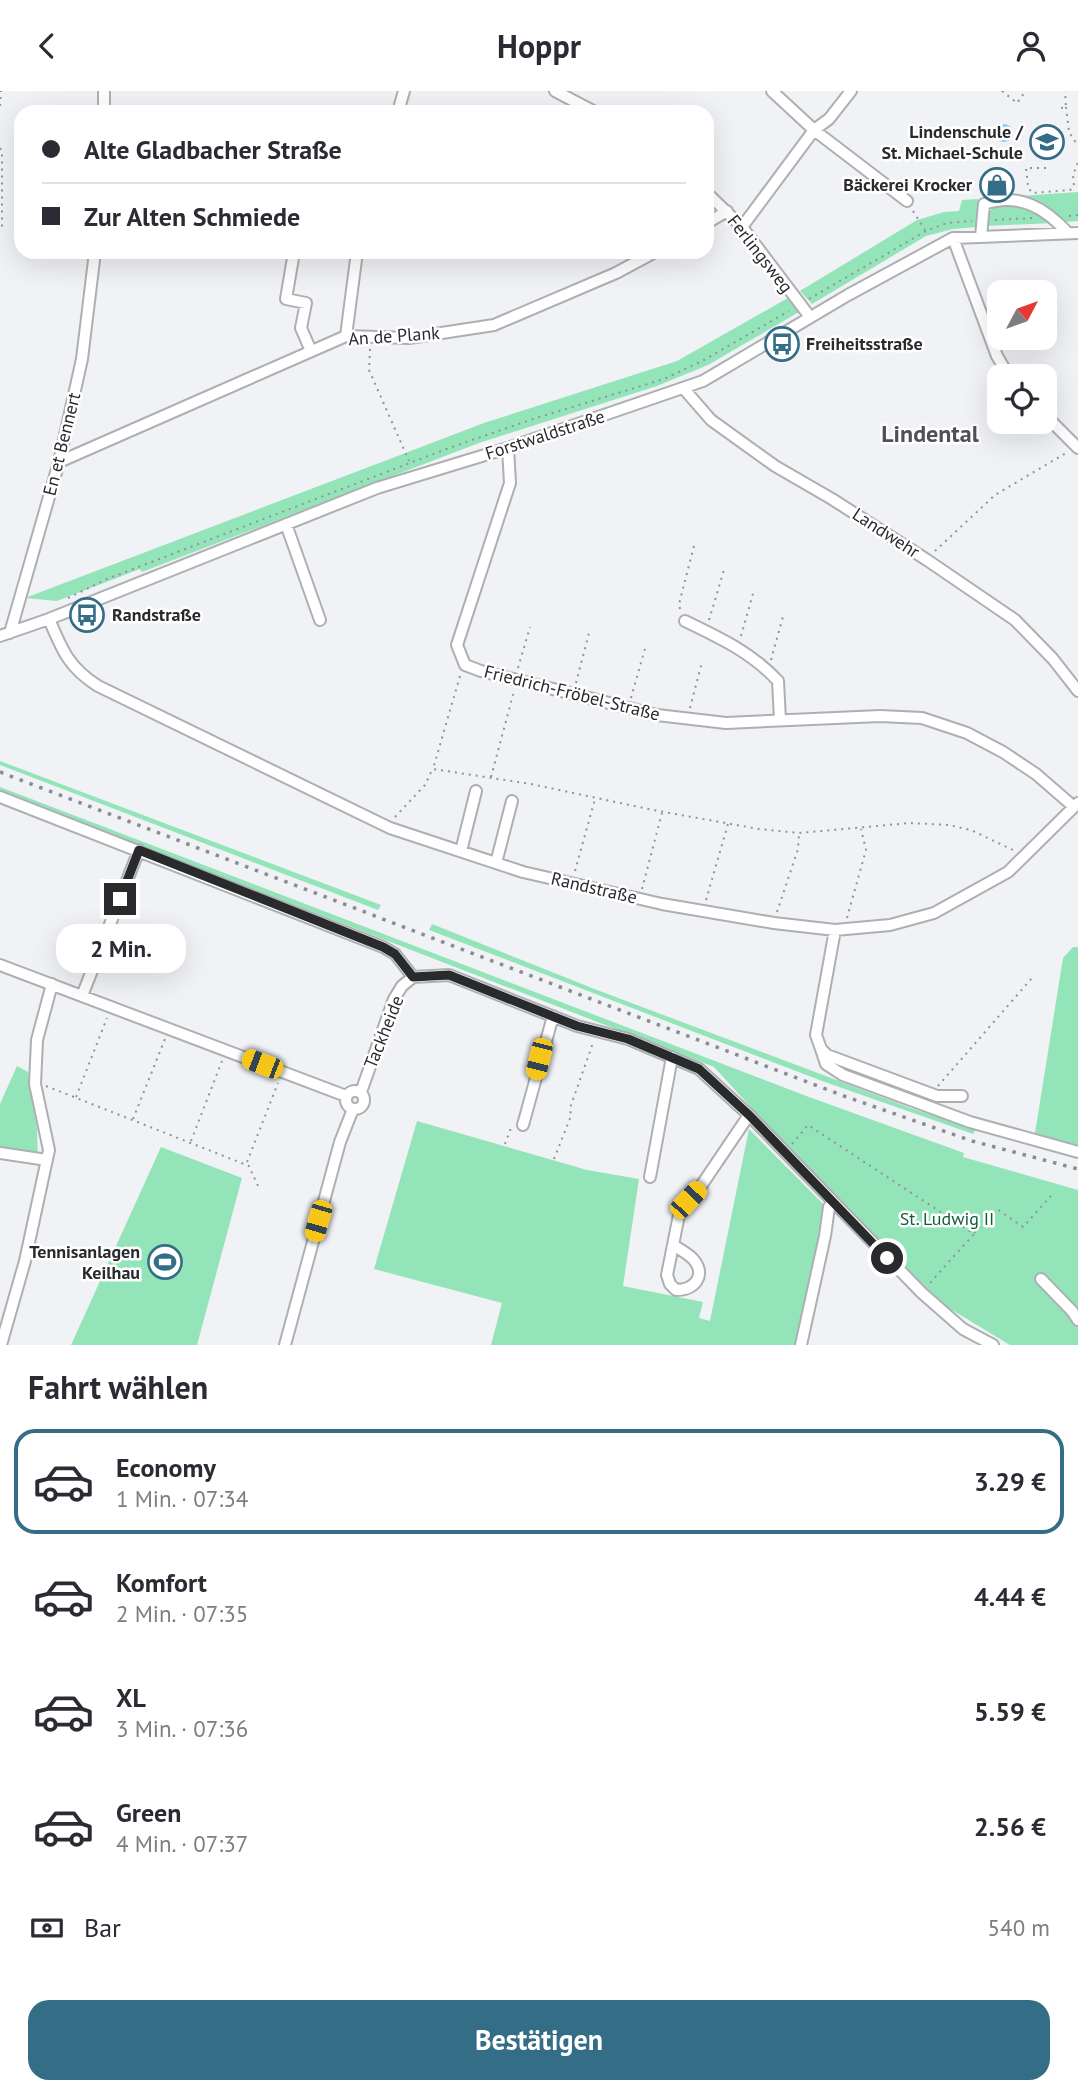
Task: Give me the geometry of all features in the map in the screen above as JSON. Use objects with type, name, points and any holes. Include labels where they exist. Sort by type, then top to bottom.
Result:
[{"type":"street","points":[[555,91],[582,105]]},
{"type":"street","points":[[772,91],[814,130],[907,201]]},
{"type":"street","points":[[742,227],[814,130],[829,119],[851,91]]},
{"type":"street","name":"Ferlingsweg","points":[[714,199],[742,227],[810,317]]},
{"type":"street","points":[[981,237],[984,204],[994,201],[1018,200],[1053,217],[1073,233]]},
{"type":"street","points":[[714,219],[727,211]]},
{"type":"street","name":"Forstwaldstraße","points":[[5,634],[49,619],[377,488],[508,448],[684,389],[703,381],[810,317],[953,238],[1073,233]]},
{"type":"street","points":[[953,238],[1002,364]]},
{"type":"street","name":"En et Bennert","points":[[5,634],[59,462],[82,359],[94,259]]},
{"type":"street","points":[[294,259],[286,299],[306,303],[301,328],[311,351]]},
{"type":"street","points":[[346,336],[356,259]]},
{"type":"street","name":"An de Plank","points":[[59,462],[346,336],[409,338],[494,325],[617,273],[642,259]]},
{"type":"street","name":"Landwehr","points":[[684,389],[711,420],[775,466],[832,499],[1015,620],[1053,659],[1078,691]]},
{"type":"street","points":[[1057,427],[1077,448]]},
{"type":"street","name":"Friedrich-Fröbel-Straße","points":[[508,448],[510,484],[457,645],[465,665],[628,708],[726,723],[880,716],[922,718],[967,733],[1003,752],[1076,805]]},
{"type":"street","points":[[286,524],[320,620]]},
{"type":"street","name":"Randstraße","points":[[49,619],[62,651],[72,666],[98,686],[390,828],[496,863],[572,883],[774,923],[835,930],[890,925],[934,913],[1008,872],[1076,805]]},
{"type":"street","points":[[685,621],[736,646],[765,667],[778,681],[780,720]]},
{"type":"street","points":[[461,851],[477,791]]},
{"type":"street","points":[[0,797],[383,947],[395,954],[413,977],[449,975],[577,1026],[628,1039],[699,1069],[749,1115],[922,1293],[963,1329],[993,1345]]},
{"type":"street","points":[[496,863],[512,801]]},
{"type":"street","points":[[82,996],[139,850]]},
{"type":"street","points":[[835,930],[816,1035],[826,1064],[843,1075],[970,1122],[1078,1152]]},
{"type":"street","points":[[0,965],[346,1096],[346,1103],[353,1109]]},
{"type":"street","name":"Tackheide","points":[[360,1092],[394,999],[402,986],[413,977]]},
{"type":"street","points":[[1,1345],[25,1261],[50,1150],[35,1082],[37,1040],[52,984]]},
{"type":"street","points":[[523,1125],[544,1039],[553,1016]]},
{"type":"street","points":[[821,1049],[827,1055],[931,1094],[962,1096]]},
{"type":"street","points":[[650,1177],[672,1057]]},
{"type":"street","name":"Tackheide","points":[[285,1345],[340,1142],[353,1109],[364,1103],[360,1092],[352,1091],[346,1096]]},
{"type":"street","points":[[673,1245],[679,1215],[749,1115]]},
{"type":"street","points":[[0,1153],[47,1160]]},
{"type":"street","points":[[801,1345],[829,1207]]},
{"type":"street","points":[[1041,1279],[1078,1320]]},
{"type":"path","points":[[0,106],[1,91]]},
{"type":"path","points":[[1002,91],[1017,103],[1025,92]]},
{"type":"path","points":[[1065,91],[1069,132],[1078,146]]},
{"type":"path","points":[[1061,108],[1066,107]]},
{"type":"path","points":[[0,148],[2,228]]},
{"type":"path","points":[[1046,168],[1026,168],[1028,187],[1032,193],[1070,190],[1074,186],[1073,175],[1078,162]]},
{"type":"path","points":[[907,201],[926,231]]},
{"type":"path","points":[[66,599],[107,579],[410,463],[533,419],[664,379],[704,361],[926,231],[947,223],[1078,215]]},
{"type":"path","points":[[371,338],[369,370],[410,463]]},
{"type":"path","points":[[927,560],[944,540],[995,495],[1077,448]]},
{"type":"path","points":[[685,621],[679,604],[695,546]]},
{"type":"path","points":[[705,631],[724,570]]},
{"type":"path","points":[[736,646],[740,641],[754,590]]},
{"type":"path","points":[[765,667],[771,660],[783,614]]},
{"type":"path","points":[[491,778],[530,627]]},
{"type":"path","points":[[573,694],[589,633]]},
{"type":"path","points":[[628,708],[646,645]]},
{"type":"path","points":[[687,718],[702,662]]},
{"type":"path","points":[[390,828],[393,819],[425,785],[433,769],[465,665]]},
{"type":"path","points":[[433,769],[662,812],[799,833],[910,823],[949,825],[971,830],[1026,856]]},
{"type":"path","points":[[572,883],[595,798]]},
{"type":"path","points":[[639,898],[662,812]]},
{"type":"path","points":[[703,910],[728,823]]},
{"type":"path","points":[[847,928],[846,916],[866,850],[861,828]]},
{"type":"path","points":[[774,923],[797,849],[799,833]]},
{"type":"path","points":[[931,1094],[1032,978]]},
{"type":"path","points":[[75,1098],[112,1007]]},
{"type":"path","points":[[132,1120],[169,1029]]},
{"type":"path","points":[[554,1159],[571,1116],[570,1108],[594,1040]]},
{"type":"path","points":[[190,1142],[227,1051]]},
{"type":"path","points":[[246,1164],[283,1072]]},
{"type":"path","points":[[35,1082],[249,1165],[258,1186]]},
{"type":"path","points":[[784,1152],[808,1125],[974,1234]]},
{"type":"path","points":[[922,1293],[997,1209],[1023,1227],[1051,1196]]},
{"type":"green space","points":[[1078,192],[1078,221],[1065,222],[1055,213],[1020,196]]},
{"type":"green space","points":[[978,199],[976,227],[953,229],[926,236],[812,304],[800,291],[917,220],[944,212],[959,211],[962,200]]},
{"type":"green space","points":[[995,206],[1029,208],[1052,223],[986,226],[988,212]]},
{"type":"green space","points":[[788,298],[799,312],[708,365],[657,386],[479,443],[142,572],[140,569],[57,601],[25,598],[484,423],[677,361]]},
{"type":"green space","points":[[0,761],[381,905],[378,910],[0,765]]},
{"type":"green space","name":"St. Ludwig II","points":[[0,787],[809,1097],[964,1153],[963,1157],[1078,1190],[1078,1345],[1010,1345],[952,1310],[950,1312],[714,1067],[0,791]]},
{"type":"green space","points":[[432,924],[597,990],[916,1110],[976,1129],[973,1134],[822,1081],[429,930]]},
{"type":"green space","points":[[1073,947],[1078,947],[1078,1147],[1035,1133],[1063,958]]},
{"type":"green space","points":[[17,1066],[28,1072],[37,1129],[38,1162],[0,1160],[0,1104]]},
{"type":"green space","points":[[417,1121],[587,1170],[639,1179],[623,1286],[703,1302],[699,1318],[710,1321],[749,1129],[828,1209],[797,1345],[491,1345],[502,1303],[374,1269]]},
{"type":"green space","name":"Tennisanlagen Keilhau","points":[[161,1147],[242,1178],[197,1345],[71,1345]]},
{"type":"water","points":[[1004,124],[1010,127],[1013,133],[1010,139],[1004,142],[998,139],[995,133],[998,127]]},
{"type":"railway","points":[[0,772],[844,1096],[972,1141],[1078,1169]]},
{"type":"place","name":"Lindenschule / St. Michael-Schule","points":[[1047,142]]},
{"type":"place","name":"Bäckerei Krocker","points":[[997,185]]},
{"type":"place","name":"Freiheitsstraße","points":[[782,344]]},
{"type":"place","name":"Randstraße","points":[[87,615]]},
{"type":"place","name":"Tennisanlagen Keilhau","points":[[165,1262]]},
{"type":"district","name":"Lindental","points":[[930,434]]},
{"type":"route","points":[[120,899],[139,850],[383,947],[395,954],[413,977],[449,975],[577,1026],[628,1039],[699,1069],[749,1115],[887,1258]]}]
